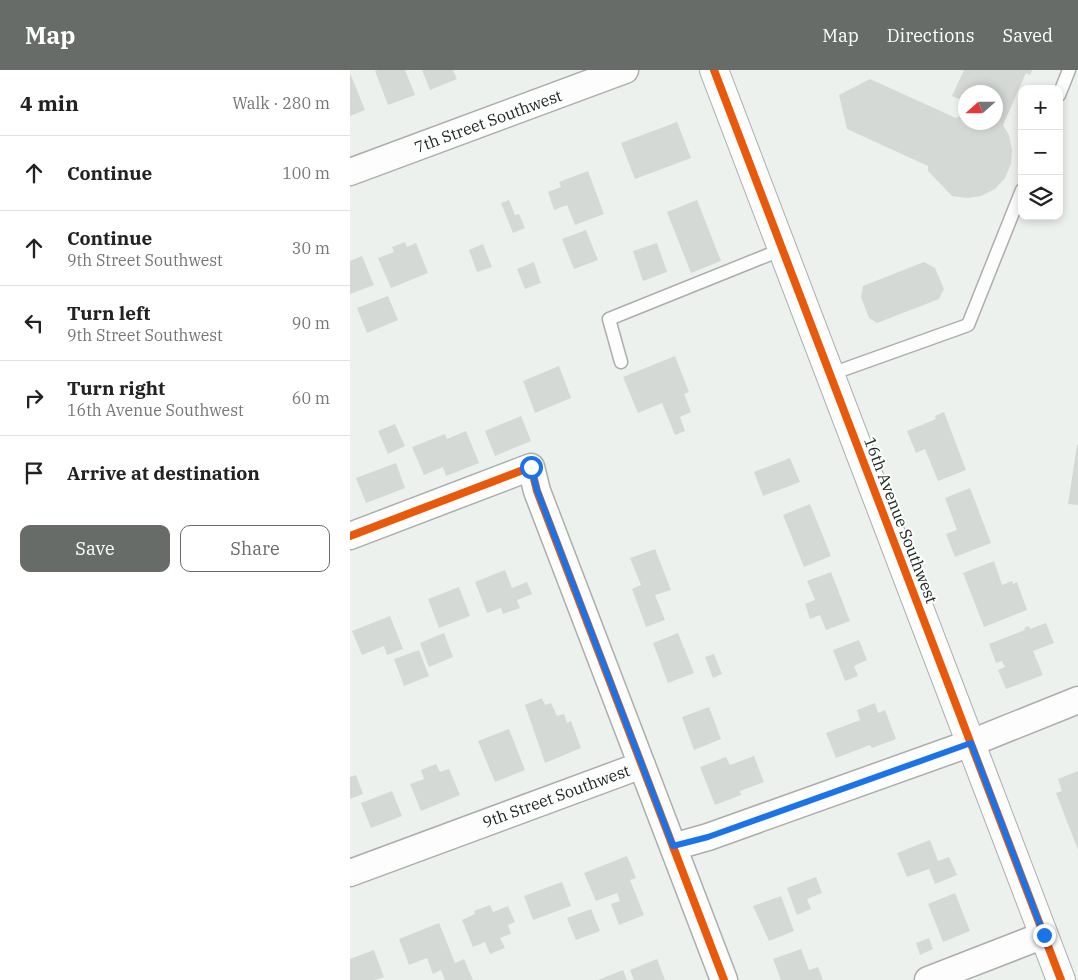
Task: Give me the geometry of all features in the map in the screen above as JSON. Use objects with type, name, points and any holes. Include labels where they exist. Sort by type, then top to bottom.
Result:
[{"type":"street","name":"7th Street Southwest","points":[[350,172],[625,70]]},
{"type":"street","name":"16th Avenue Southwest","points":[[714,70],[1061,980]]},
{"type":"street","points":[[350,536],[531,467],[537,490],[642,765]]},
{"type":"street","points":[[673,846],[708,837],[971,743],[1078,700]]},
{"type":"street","name":"9th Street Southwest","points":[[350,873],[642,765],[724,980]]},
{"type":"street","points":[[928,980],[1044,935]]},
{"type":"lane","points":[[1063,85],[1069,70]]},
{"type":"lane","points":[[831,374],[968,325],[1018,200]]},
{"type":"lane","points":[[622,362],[609,319],[783,248]]},
{"type":"building","points":[[405,70],[415,95],[388,105],[375,71]]},
{"type":"building","points":[[422,70],[453,70],[457,79],[430,90]]},
{"type":"building","points":[[964,70],[1032,70],[1030,75],[1026,73],[1021,85],[1018,85],[1018,91],[1003,125],[1003,85],[958,85],[958,99],[952,96]]},
{"type":"building","points":[[350,73],[365,110],[350,116]]},
{"type":"building","points":[[870,79],[956,118],[958,117],[958,130],[1003,130],[1003,125],[1009,135],[1012,150],[1011,164],[1005,178],[995,189],[981,196],[967,198],[952,196],[928,171],[928,166],[847,129],[839,95]]},
{"type":"building","points":[[677,122],[691,158],[635,179],[621,143]]},
{"type":"building","points":[[588,171],[604,214],[575,225],[567,205],[554,210],[548,192],[561,187],[559,182]]},
{"type":"building","points":[[509,200],[515,215],[519,214],[525,228],[513,233],[501,203]]},
{"type":"building","points":[[697,200],[721,261],[691,273],[667,212]]},
{"type":"building","points":[[586,230],[598,260],[574,269],[562,239]]},
{"type":"building","points":[[405,242],[407,247],[416,243],[428,273],[391,288],[378,258],[394,252],[392,247]]},
{"type":"building","points":[[657,243],[667,272],[643,281],[633,251]]},
{"type":"building","points":[[483,244],[492,267],[477,272],[469,250]]},
{"type":"building","points":[[362,256],[374,285],[350,294],[350,261]]},
{"type":"building","points":[[534,262],[541,283],[525,289],[517,269]]},
{"type":"building","points":[[924,262],[935,268],[944,289],[939,299],[877,323],[869,318],[861,297],[863,286]]},
{"type":"building","points":[[388,296],[398,320],[367,333],[357,308]]},
{"type":"building","points":[[675,356],[689,392],[684,394],[691,412],[680,417],[685,431],[675,435],[662,403],[638,413],[623,377]]},
{"type":"building","points":[[559,366],[571,398],[535,413],[523,381]]},
{"type":"building","points":[[944,412],[966,470],[938,481],[925,449],[916,453],[907,431],[936,419],[935,416]]},
{"type":"building","points":[[521,416],[531,441],[495,456],[485,431]]},
{"type":"building","points":[[395,424],[405,446],[388,454],[378,431]]},
{"type":"building","points":[[466,431],[479,463],[446,476],[443,467],[424,475],[412,447],[445,434],[447,439]]},
{"type":"building","points":[[1078,445],[1078,505],[1068,504]]},
{"type":"building","points":[[790,458],[800,482],[763,496],[754,472]]},
{"type":"building","points":[[396,463],[405,488],[366,503],[356,478]]},
{"type":"building","points":[[970,488],[991,543],[955,557],[946,534],[957,530],[945,498]]},
{"type":"building","points":[[810,504],[831,556],[804,567],[783,515]]},
{"type":"building","points":[[655,549],[671,590],[655,595],[665,620],[646,627],[632,589],[641,585],[630,558]]},
{"type":"building","points":[[994,561],[1002,585],[1012,581],[1013,584],[1017,582],[1027,610],[984,627],[963,573]]},
{"type":"building","points":[[505,570],[512,588],[527,582],[532,594],[517,600],[520,608],[503,614],[501,608],[487,613],[475,582]]},
{"type":"building","points":[[831,572],[850,621],[826,630],[820,615],[810,619],[805,604],[815,600],[807,581]]},
{"type":"building","points":[[459,587],[470,616],[439,628],[428,599]]},
{"type":"building","points":[[390,616],[403,649],[387,655],[384,646],[362,655],[352,631]]},
{"type":"building","points":[[1046,623],[1054,643],[1033,651],[1043,675],[1006,689],[998,670],[1005,667],[1002,661],[996,663],[989,644],[1025,630],[1024,628],[1029,626],[1030,629]]},
{"type":"building","points":[[444,633],[453,657],[429,667],[420,643]]},
{"type":"building","points":[[678,633],[694,673],[668,683],[653,643]]},
{"type":"building","points":[[859,640],[867,660],[854,666],[858,676],[845,681],[833,650]]},
{"type":"building","points":[[419,650],[429,676],[404,686],[394,659]]},
{"type":"building","points":[[714,654],[722,674],[713,678],[705,657]]},
{"type":"building","points":[[542,698],[545,705],[551,703],[557,716],[564,714],[567,723],[571,721],[581,748],[545,763],[525,705]]},
{"type":"building","points":[[875,703],[878,713],[885,710],[896,739],[872,748],[870,745],[836,758],[826,733],[860,720],[857,710]]},
{"type":"building","points":[[709,707],[721,739],[694,750],[682,717]]},
{"type":"building","points":[[509,729],[525,770],[495,782],[478,741]]},
{"type":"building","points":[[754,756],[764,782],[740,791],[741,795],[715,805],[700,767],[726,757],[730,765]]},
{"type":"building","points":[[436,764],[440,772],[449,769],[460,795],[421,811],[410,784],[424,779],[421,770]]},
{"type":"building","points":[[1078,771],[1078,850],[1056,793],[1062,791],[1058,779]]},
{"type":"building","points":[[356,775],[363,794],[350,799],[350,777]]},
{"type":"building","points":[[392,791],[402,816],[371,828],[361,803]]},
{"type":"building","points":[[930,840],[938,861],[949,857],[957,875],[935,884],[929,869],[907,877],[897,853]]},
{"type":"building","points":[[627,856],[636,878],[630,880],[644,915],[619,925],[611,904],[620,901],[617,893],[596,901],[584,873]]},
{"type":"building","points":[[816,877],[822,893],[807,899],[811,909],[797,915],[787,888]]},
{"type":"building","points":[[562,882],[571,906],[533,920],[524,896]]},
{"type":"building","points":[[955,893],[970,931],[943,942],[928,904]]},
{"type":"building","points":[[781,896],[794,931],[769,941],[753,906]]},
{"type":"building","points":[[490,905],[493,912],[508,906],[515,922],[508,925],[511,934],[500,938],[505,948],[490,954],[485,942],[473,947],[462,920],[475,914],[474,911]]},
{"type":"building","points":[[591,909],[600,931],[576,940],[567,918]]},
{"type":"building","points":[[439,923],[455,963],[464,959],[473,980],[445,980],[441,970],[433,974],[427,958],[409,965],[399,939]]},
{"type":"building","points":[[929,938],[933,949],[920,955],[916,943]]},
{"type":"building","points":[[801,949],[809,970],[818,967],[823,980],[781,980],[773,959]]},
{"type":"building","points":[[374,950],[384,977],[375,980],[350,980],[350,959]]},
{"type":"building","points":[[657,959],[665,980],[634,980],[630,970]]},
{"type":"building","points":[[623,970],[627,980],[598,980]]},
{"type":"cycle path","points":[[714,70],[1061,980]]},
{"type":"cycle path","points":[[350,536],[531,467],[537,491],[724,980]]},
{"type":"route","points":[[531,467],[537,490],[673,846],[708,837],[971,743],[1044,935]]}]
